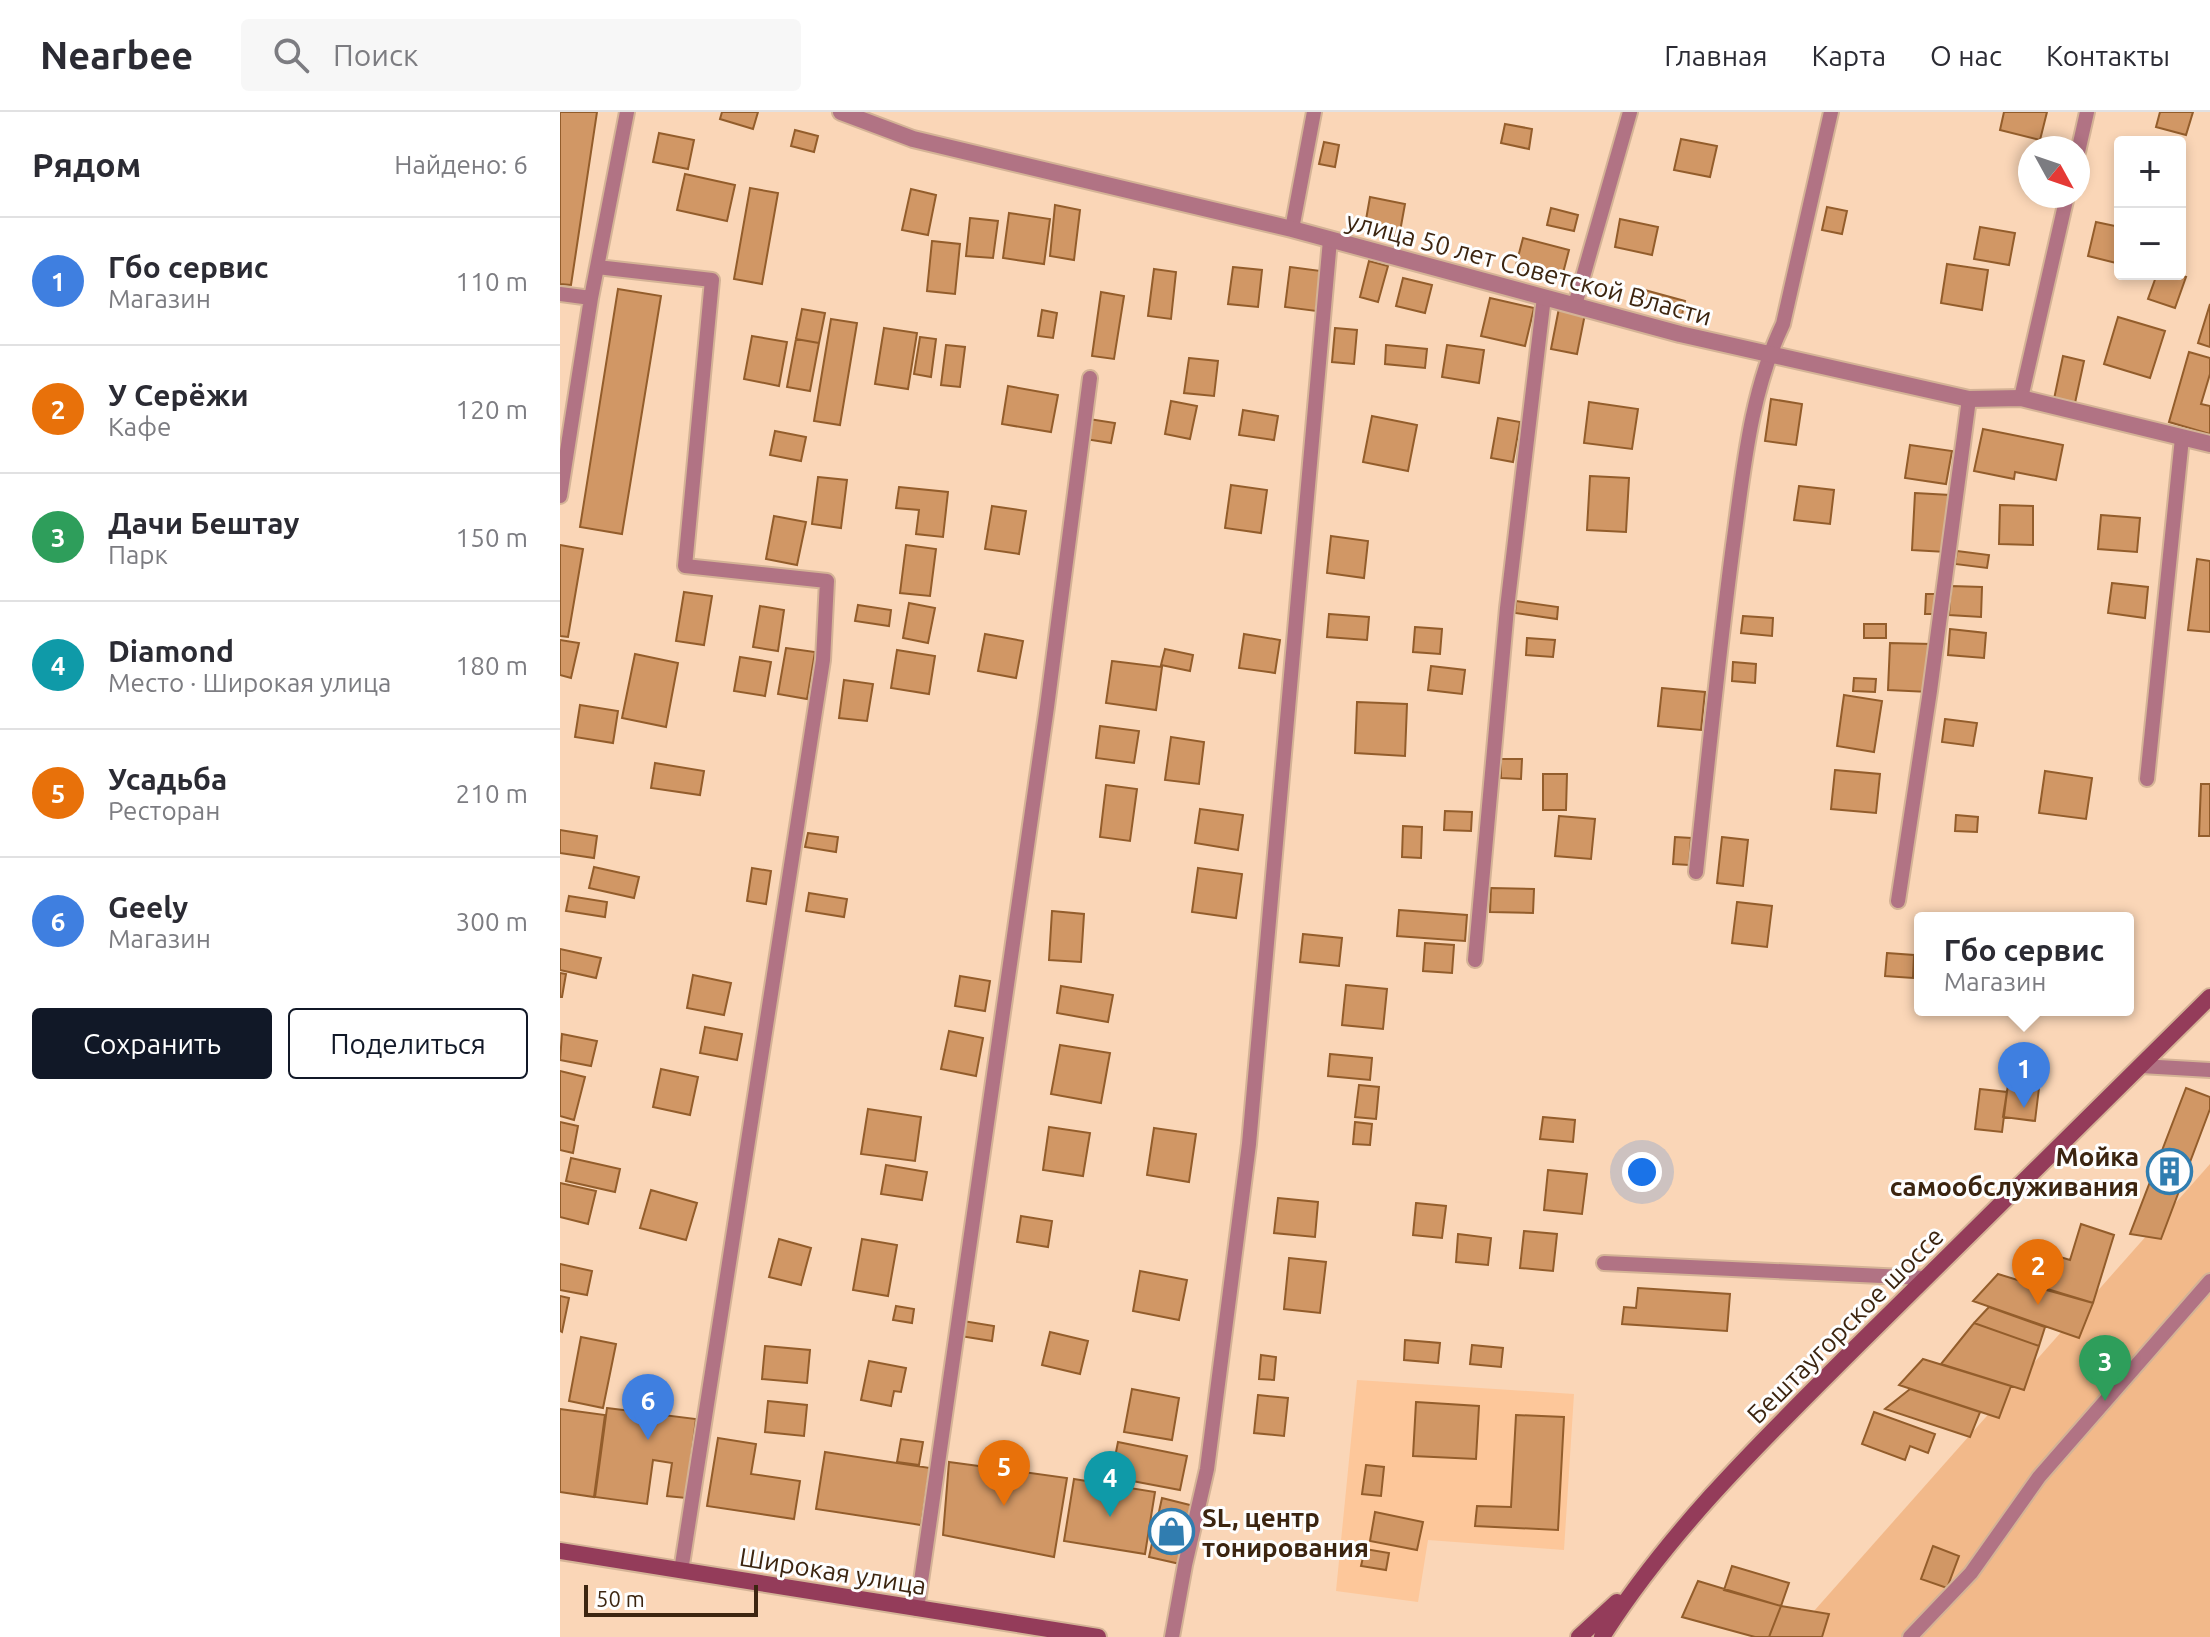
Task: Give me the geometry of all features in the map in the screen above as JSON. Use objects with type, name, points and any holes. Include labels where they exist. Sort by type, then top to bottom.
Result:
[{"type":"main road","name":"Бештаугорское шоссе","points":[[1602,1637],[1633,1588],[1700,1508],[1802,1400],[2210,997]]},
{"type":"main road","name":"Широкая улица","points":[[560,1551],[1098,1637]]},
{"type":"main road","points":[[1579,1637],[1633,1588]]},
{"type":"street","name":"улица 50 лет Советской Власти","points":[[841,112],[913,139],[1292,229],[1680,334],[1969,399],[2021,398],[2210,444]]},
{"type":"lane","points":[[560,496],[591,298],[627,112]]},
{"type":"lane","points":[[1292,229],[1314,112]]},
{"type":"lane","points":[[1575,305],[1630,112]]},
{"type":"lane","points":[[1696,872],[1720,639],[1749,432],[1769,354],[1783,324],[1831,112]]},
{"type":"lane","points":[[2082,136],[2087,112]]},
{"type":"lane","points":[[2021,398],[2064,208]]},
{"type":"lane","points":[[1172,1637],[1207,1469],[1249,1144],[1330,240]]},
{"type":"lane","points":[[597,267],[712,280],[685,566],[827,581],[823,660],[681,1571]]},
{"type":"lane","points":[[560,294],[591,298]]},
{"type":"lane","points":[[1475,960],[1507,608],[1544,297]]},
{"type":"lane","points":[[917,1609],[1047,707],[1090,378]]},
{"type":"lane","points":[[1898,901],[1969,399]]},
{"type":"lane","points":[[2147,779],[2182,438]]},
{"type":"lane","points":[[2141,1066],[2210,1070]]},
{"type":"lane","points":[[1604,1263],[1925,1278]]},
{"type":"lane","points":[[1910,1637],[1971,1573],[2039,1477],[2210,1281]]},
{"type":"shaded area","points":[[2210,1164],[2210,1637],[1791,1637]]},
{"type":"shaded area","points":[[1357,1380],[1574,1394],[1564,1550],[1428,1540],[1418,1602],[1336,1591]]},
{"type":"building","points":[[560,112],[597,112],[571,285],[560,284]]},
{"type":"building","points":[[722,112],[758,112],[753,129],[720,119]]},
{"type":"building","points":[[2004,112],[2047,112],[2041,136],[2024,136],[2000,130]]},
{"type":"building","points":[[2160,112],[2193,112],[2186,135],[2156,127]]},
{"type":"building","points":[[1505,124],[1532,129],[1529,149],[1501,143]]},
{"type":"building","points":[[795,130],[818,136],[814,152],[791,146]]},
{"type":"building","points":[[659,133],[694,140],[688,169],[653,162]]},
{"type":"building","points":[[1681,139],[1717,146],[1710,177],[1674,170]]},
{"type":"building","points":[[1324,142],[1339,145],[1335,167],[1319,164]]},
{"type":"building","points":[[685,174],[735,185],[727,221],[677,210]]},
{"type":"building","points":[[750,188],[778,193],[762,284],[734,279]]},
{"type":"building","points":[[911,189],[936,195],[928,235],[902,230]]},
{"type":"building","points":[[1370,197],[1405,204],[1399,237],[1364,231]]},
{"type":"building","points":[[1055,205],[1080,210],[1074,260],[1050,256]]},
{"type":"building","points":[[1827,207],[1847,211],[1842,234],[1822,230]]},
{"type":"building","points":[[1551,208],[1578,215],[1574,231],[1547,225]]},
{"type":"building","points":[[1009,213],[1050,219],[1044,264],[1003,258]]},
{"type":"building","points":[[970,218],[998,221],[993,258],[966,256]]},
{"type":"building","points":[[1620,219],[1658,227],[1652,255],[1615,247]]},
{"type":"building","points":[[2096,222],[2114,226],[2114,262],[2088,256]]},
{"type":"building","points":[[1980,227],[2015,233],[2009,265],[1974,259]]},
{"type":"building","points":[[1523,238],[1569,250],[1562,277],[1516,265]]},
{"type":"building","points":[[932,241],[960,244],[955,294],[927,291]]},
{"type":"building","points":[[1369,261],[1388,266],[1378,302],[1360,297]]},
{"type":"building","points":[[1947,264],[1988,270],[1982,310],[1941,303]]},
{"type":"building","points":[[1233,267],[1262,270],[1258,307],[1228,304]]},
{"type":"building","points":[[1290,267],[1321,271],[1316,311],[1285,307]]},
{"type":"building","points":[[1154,269],[1176,272],[1171,319],[1148,316]]},
{"type":"building","points":[[1403,278],[1432,285],[1425,313],[1396,306]]},
{"type":"building","points":[[2155,280],[2185,280],[2175,308],[2148,299]]},
{"type":"building","points":[[618,289],[661,296],[622,534],[580,527]]},
{"type":"building","points":[[1641,289],[1685,301],[1682,315],[1637,304]]},
{"type":"building","points":[[1101,292],[1124,296],[1114,359],[1092,356]]},
{"type":"building","points":[[1490,298],[1534,308],[1525,346],[1481,336]]},
{"type":"building","points":[[2210,304],[2210,347],[2198,343]]},
{"type":"building","points":[[1559,308],[1585,314],[1577,354],[1551,349]]},
{"type":"building","points":[[802,309],[825,313],[819,343],[796,339]]},
{"type":"building","points":[[1042,310],[1057,313],[1053,338],[1038,336]]},
{"type":"building","points":[[2118,317],[2165,331],[2150,378],[2104,364]]},
{"type":"building","points":[[831,319],[857,323],[840,425],[814,421]]},
{"type":"building","points":[[884,328],[917,333],[908,389],[875,384]]},
{"type":"building","points":[[1335,328],[1357,330],[1354,364],[1332,362]]},
{"type":"building","points":[[752,336],[787,342],[779,386],[744,379]]},
{"type":"building","points":[[920,337],[936,339],[931,377],[914,374]]},
{"type":"building","points":[[796,339],[819,343],[810,391],[787,387]]},
{"type":"building","points":[[946,345],[965,347],[960,387],[941,385]]},
{"type":"building","points":[[1386,345],[1427,349],[1425,368],[1385,364]]},
{"type":"building","points":[[1447,345],[1484,350],[1479,383],[1442,377]]},
{"type":"building","points":[[2189,352],[2210,358],[2210,374],[2201,404],[2210,406],[2210,434],[2169,422]]},
{"type":"building","points":[[2063,356],[2084,361],[2075,403],[2054,399]]},
{"type":"building","points":[[1189,358],[1218,361],[1214,396],[1184,393]]},
{"type":"building","points":[[1008,386],[1058,395],[1051,432],[1002,424]]},
{"type":"building","points":[[1771,399],[1802,404],[1796,445],[1765,441]]},
{"type":"building","points":[[1171,401],[1197,406],[1190,439],[1165,434]]},
{"type":"building","points":[[1589,402],[1638,409],[1632,449],[1584,443]]},
{"type":"building","points":[[1243,410],[1278,416],[1274,440],[1239,435]]},
{"type":"building","points":[[1372,416],[1417,425],[1408,471],[1363,462]]},
{"type":"building","points":[[1498,418],[1520,422],[1513,462],[1491,458]]},
{"type":"building","points":[[1089,419],[1115,423],[1111,443],[1085,439]]},
{"type":"building","points":[[1983,429],[2063,445],[2056,480],[2015,472],[2014,479],[1974,471]]},
{"type":"building","points":[[775,431],[806,437],[801,461],[770,455]]},
{"type":"building","points":[[1910,445],[1952,451],[1946,484],[1905,478]]},
{"type":"building","points":[[1590,476],[1629,478],[1626,532],[1587,530]]},
{"type":"building","points":[[818,477],[847,480],[841,528],[812,524]]},
{"type":"building","points":[[1231,485],[1267,490],[1261,533],[1225,528]]},
{"type":"building","points":[[1799,486],[1834,490],[1830,524],[1794,520]]},
{"type":"building","points":[[899,487],[948,492],[943,537],[916,534],[919,510],[896,508]]},
{"type":"building","points":[[1915,493],[1950,495],[1946,552],[1912,550]]},
{"type":"building","points":[[2000,505],[2033,506],[2033,545],[1999,544]]},
{"type":"building","points":[[992,506],[1026,511],[1019,554],[985,549]]},
{"type":"building","points":[[2101,515],[2140,518],[2137,552],[2098,549]]},
{"type":"building","points":[[774,516],[806,522],[797,565],[766,559]]},
{"type":"building","points":[[1331,536],[1368,541],[1364,578],[1327,573]]},
{"type":"building","points":[[560,545],[583,549],[568,637],[560,636]]},
{"type":"building","points":[[906,545],[936,549],[930,596],[900,593]]},
{"type":"building","points":[[1957,551],[1989,555],[1987,568],[1955,564]]},
{"type":"building","points":[[2197,559],[2210,561],[2210,632],[2188,630]]},
{"type":"building","points":[[2112,583],[2148,587],[2145,618],[2108,613]]},
{"type":"building","points":[[1951,586],[1982,587],[1981,617],[1949,615]]},
{"type":"building","points":[[684,592],[712,596],[704,645],[676,641]]},
{"type":"building","points":[[1926,594],[1943,594],[1943,614],[1925,614]]},
{"type":"building","points":[[1516,601],[1558,607],[1557,619],[1515,613]]},
{"type":"building","points":[[909,603],[935,608],[928,643],[903,638]]},
{"type":"building","points":[[858,605],[891,610],[889,626],[855,621]]},
{"type":"building","points":[[760,606],[784,610],[778,651],[753,647]]},
{"type":"building","points":[[1329,614],[1369,617],[1367,640],[1327,637]]},
{"type":"building","points":[[1743,616],[1773,618],[1772,636],[1741,633]]},
{"type":"building","points":[[1864,624],[1886,624],[1886,638],[1864,638]]},
{"type":"building","points":[[1415,627],[1442,629],[1440,654],[1413,652]]},
{"type":"building","points":[[1950,629],[1986,633],[1984,658],[1948,655]]},
{"type":"building","points":[[985,634],[1023,641],[1016,678],[978,671]]},
{"type":"building","points":[[1244,634],[1280,640],[1275,673],[1239,668]]},
{"type":"building","points":[[1527,638],[1555,640],[1553,657],[1526,655]]},
{"type":"building","points":[[560,640],[579,643],[571,678],[560,675]]},
{"type":"building","points":[[1890,643],[1931,644],[1929,692],[1888,690]]},
{"type":"building","points":[[786,648],[815,652],[807,699],[778,694]]},
{"type":"building","points":[[1165,649],[1193,655],[1190,671],[1161,665]]},
{"type":"building","points":[[897,650],[935,656],[929,694],[891,688]]},
{"type":"building","points":[[635,654],[678,663],[666,727],[622,718]]},
{"type":"building","points":[[740,657],[771,662],[765,696],[734,691]]},
{"type":"building","points":[[1112,661],[1162,667],[1156,710],[1106,703]]},
{"type":"building","points":[[1733,662],[1756,664],[1755,683],[1732,681]]},
{"type":"building","points":[[1431,666],[1465,670],[1462,694],[1428,690]]},
{"type":"building","points":[[1854,678],[1876,679],[1875,692],[1853,691]]},
{"type":"building","points":[[844,680],[873,684],[867,721],[839,718]]},
{"type":"building","points":[[1662,688],[1705,692],[1701,730],[1658,726]]},
{"type":"building","points":[[1844,695],[1882,701],[1874,752],[1837,746]]},
{"type":"building","points":[[1357,702],[1407,704],[1405,756],[1355,753]]},
{"type":"building","points":[[580,705],[618,711],[613,743],[575,737]]},
{"type":"building","points":[[1945,719],[1977,723],[1973,746],[1942,742]]},
{"type":"building","points":[[1100,726],[1139,731],[1134,763],[1096,758]]},
{"type":"building","points":[[1171,737],[1204,742],[1199,784],[1165,780]]},
{"type":"building","points":[[1501,759],[1522,759],[1521,779],[1501,778]]},
{"type":"building","points":[[655,763],[704,771],[700,795],[651,788]]},
{"type":"building","points":[[1835,770],[1880,774],[1876,813],[1831,809]]},
{"type":"building","points":[[2045,771],[2092,778],[2086,819],[2039,813]]},
{"type":"building","points":[[1543,774],[1567,774],[1566,810],[1543,810]]},
{"type":"building","points":[[2201,784],[2210,784],[2210,836],[2199,836]]},
{"type":"building","points":[[1106,785],[1137,789],[1130,841],[1100,837]]},
{"type":"building","points":[[1200,809],[1243,815],[1238,850],[1195,843]]},
{"type":"building","points":[[1445,811],[1472,812],[1471,831],[1444,830]]},
{"type":"building","points":[[1956,815],[1978,817],[1977,832],[1955,831]]},
{"type":"building","points":[[1559,816],[1595,819],[1591,859],[1555,856]]},
{"type":"building","points":[[1403,826],[1422,827],[1421,858],[1402,857]]},
{"type":"building","points":[[560,830],[597,836],[594,858],[560,853]]},
{"type":"building","points":[[808,833],[838,837],[836,852],[805,847]]},
{"type":"building","points":[[1675,837],[1691,838],[1689,865],[1673,864]]},
{"type":"building","points":[[1722,837],[1748,840],[1743,886],[1717,883]]},
{"type":"building","points":[[594,867],[639,877],[634,898],[589,888]]},
{"type":"building","points":[[752,868],[771,871],[766,904],[747,901]]},
{"type":"building","points":[[1198,868],[1242,874],[1236,918],[1192,912]]},
{"type":"building","points":[[1491,888],[1534,889],[1533,913],[1490,912]]},
{"type":"building","points":[[809,893],[847,899],[844,917],[806,911]]},
{"type":"building","points":[[569,896],[607,902],[605,917],[566,911]]},
{"type":"building","points":[[1737,902],[1772,906],[1767,947],[1732,943]]},
{"type":"building","points":[[1399,910],[1467,915],[1465,941],[1397,936]]},
{"type":"building","points":[[1052,911],[1084,914],[1081,962],[1049,960]]},
{"type":"building","points":[[1303,934],[1342,938],[1339,966],[1300,962]]},
{"type":"building","points":[[1425,943],[1454,945],[1452,973],[1423,971]]},
{"type":"building","points":[[560,949],[601,958],[596,978],[560,970]]},
{"type":"building","points":[[1887,953],[1914,955],[1913,978],[1885,976]]},
{"type":"building","points":[[560,973],[566,974],[562,997],[560,997]]},
{"type":"building","points":[[693,975],[731,983],[724,1015],[687,1008]]},
{"type":"building","points":[[960,976],[990,981],[985,1011],[955,1006]]},
{"type":"building","points":[[1346,985],[1387,989],[1383,1029],[1342,1025]]},
{"type":"building","points":[[1061,986],[1113,995],[1108,1022],[1057,1013]]},
{"type":"building","points":[[705,1027],[742,1034],[737,1060],[700,1053]]},
{"type":"building","points":[[949,1031],[983,1038],[976,1076],[941,1069]]},
{"type":"building","points":[[562,1034],[597,1041],[591,1066],[560,1060]]},
{"type":"building","points":[[1060,1045],[1110,1053],[1101,1103],[1051,1094]]},
{"type":"building","points":[[1330,1054],[1372,1058],[1370,1080],[1328,1076]]},
{"type":"building","points":[[661,1069],[698,1077],[690,1115],[653,1107]]},
{"type":"building","points":[[560,1071],[585,1077],[574,1120],[560,1116]]},
{"type":"building","points":[[1359,1085],[1379,1087],[1376,1119],[1355,1117]]},
{"type":"building","points":[[2008,1085],[2039,1088],[2035,1121],[2003,1117]]},
{"type":"building","name":"Мойка самообслуживания","points":[[2186,1088],[2210,1097],[2210,1109],[2161,1239],[2130,1234]]},
{"type":"building","points":[[1980,1089],[2007,1092],[2002,1132],[1975,1129]]},
{"type":"building","points":[[868,1109],[921,1117],[915,1161],[861,1154]]},
{"type":"building","points":[[1543,1117],[1575,1120],[1573,1142],[1540,1139]]},
{"type":"building","points":[[560,1122],[578,1126],[573,1153],[560,1150]]},
{"type":"building","points":[[1355,1122],[1372,1124],[1370,1145],[1353,1144]]},
{"type":"building","points":[[1049,1127],[1090,1133],[1083,1176],[1043,1170]]},
{"type":"building","points":[[1154,1128],[1196,1134],[1189,1182],[1147,1175]]},
{"type":"building","points":[[571,1158],[620,1169],[615,1192],[566,1181]]},
{"type":"building","points":[[886,1165],[927,1172],[922,1200],[881,1194]]},
{"type":"building","points":[[1548,1170],[1587,1174],[1582,1214],[1544,1210]]},
{"type":"building","points":[[560,1183],[596,1191],[588,1224],[560,1217]]},
{"type":"building","points":[[651,1190],[697,1203],[686,1240],[640,1228]]},
{"type":"building","points":[[1278,1198],[1318,1202],[1315,1237],[1274,1233]]},
{"type":"building","points":[[1416,1203],[1446,1206],[1442,1238],[1413,1235]]},
{"type":"building","points":[[1021,1216],[1052,1221],[1048,1247],[1017,1242]]},
{"type":"building","points":[[2081,1224],[2114,1235],[2093,1303],[2025,1284],[2037,1250],[2070,1260]]},
{"type":"building","points":[[1524,1231],[1557,1234],[1553,1271],[1520,1268]]},
{"type":"building","points":[[1458,1234],[1491,1238],[1488,1265],[1456,1262]]},
{"type":"building","points":[[779,1239],[811,1248],[801,1285],[769,1277]]},
{"type":"building","points":[[862,1239],[897,1245],[888,1296],[853,1290]]},
{"type":"building","points":[[1289,1258],[1326,1262],[1320,1313],[1284,1309]]},
{"type":"building","points":[[560,1264],[592,1271],[587,1295],[560,1290]]},
{"type":"building","points":[[1140,1271],[1187,1280],[1179,1320],[1133,1311]]},
{"type":"building","points":[[1998,1274],[2093,1303],[2079,1338],[1973,1301]]},
{"type":"building","points":[[1638,1288],[1730,1294],[1727,1331],[1622,1324],[1624,1307],[1636,1308]]},
{"type":"building","points":[[560,1296],[569,1298],[562,1332],[560,1331]]},
{"type":"building","points":[[896,1306],[914,1309],[912,1323],[893,1320]]},
{"type":"building","points":[[1989,1307],[2045,1327],[2039,1346],[1974,1323]]},
{"type":"building","points":[[963,1321],[994,1326],[992,1341],[960,1336]]},
{"type":"building","points":[[1974,1323],[2039,1346],[2024,1390],[1941,1364]]},
{"type":"building","points":[[1050,1332],[1088,1341],[1080,1374],[1042,1365]]},
{"type":"building","points":[[581,1337],[616,1344],[603,1408],[569,1401]]},
{"type":"building","points":[[1405,1340],[1440,1343],[1438,1363],[1404,1360]]},
{"type":"building","points":[[1472,1345],[1503,1348],[1501,1367],[1470,1364]]},
{"type":"building","points":[[765,1346],[810,1350],[807,1383],[762,1379]]},
{"type":"building","points":[[1261,1355],[1276,1357],[1274,1380],[1259,1379]]},
{"type":"building","points":[[1923,1359],[2011,1386],[1999,1418],[1899,1385]]},
{"type":"building","points":[[869,1361],[906,1368],[901,1392],[894,1391],[891,1406],[861,1400]]},
{"type":"building","points":[[1132,1389],[1179,1398],[1172,1440],[1124,1432]]},
{"type":"building","points":[[1910,1389],[1980,1412],[1970,1437],[1885,1409]]},
{"type":"building","points":[[1258,1395],[1288,1398],[1284,1436],[1254,1433]]},
{"type":"building","points":[[768,1401],[807,1405],[804,1436],[765,1432]]},
{"type":"building","points":[[1416,1402],[1479,1406],[1476,1459],[1413,1456]]},
{"type":"building","points":[[607,1408],[696,1419],[686,1498],[667,1496],[672,1463],[653,1460],[647,1504],[595,1497]]},
{"type":"building","points":[[560,1409],[605,1415],[594,1497],[560,1492]]},
{"type":"building","points":[[1874,1412],[1935,1434],[1928,1453],[1910,1446],[1905,1460],[1862,1444]]},
{"type":"building","points":[[1516,1415],[1564,1417],[1558,1530],[1475,1526],[1477,1506],[1511,1507]]},
{"type":"building","points":[[718,1438],[756,1444],[751,1474],[800,1481],[794,1519],[707,1506]]},
{"type":"building","points":[[901,1439],[923,1442],[919,1465],[897,1462]]},
{"type":"building","points":[[1118,1442],[1187,1456],[1180,1490],[1111,1477]]},
{"type":"building","points":[[825,1452],[930,1468],[921,1525],[816,1509]]},
{"type":"building","points":[[949,1462],[1067,1478],[1054,1557],[943,1535]]},
{"type":"building","points":[[1366,1465],[1384,1467],[1381,1496],[1362,1494]]},
{"type":"building","points":[[1074,1479],[1155,1492],[1145,1554],[1064,1541]]},
{"type":"building","name":"SL, центр тонирования","points":[[1162,1498],[1194,1506],[1180,1564],[1149,1557]]},
{"type":"building","points":[[1375,1512],[1423,1522],[1417,1550],[1370,1541]]},
{"type":"building","points":[[1933,1546],[1959,1556],[1947,1588],[1921,1579]]},
{"type":"building","points":[[1365,1549],[1389,1553],[1386,1570],[1361,1566]]},
{"type":"building","points":[[1732,1566],[1789,1583],[1781,1606],[1724,1590]]},
{"type":"building","points":[[1698,1581],[1781,1606],[1769,1637],[1755,1637],[1682,1617]]},
{"type":"building","points":[[1781,1606],[1829,1614],[1822,1637],[1769,1637]]},
{"type":"place","name":"Гбо cервис","points":[[2024,1108]]},
{"type":"place","name":"Мойка самообслуживания","points":[[2170,1171]]},
{"type":"place","name":"У Серёжи","points":[[2038,1305]]},
{"type":"place","name":"Дачи Бештау","points":[[2105,1401]]},
{"type":"place","name":"Geely","points":[[648,1440]]},
{"type":"place","name":"Усадьба","points":[[1004,1506]]},
{"type":"place","name":"Diamond","points":[[1110,1517]]},
{"type":"place","name":"SL, центр тонирования","points":[[1171,1532]]}]
